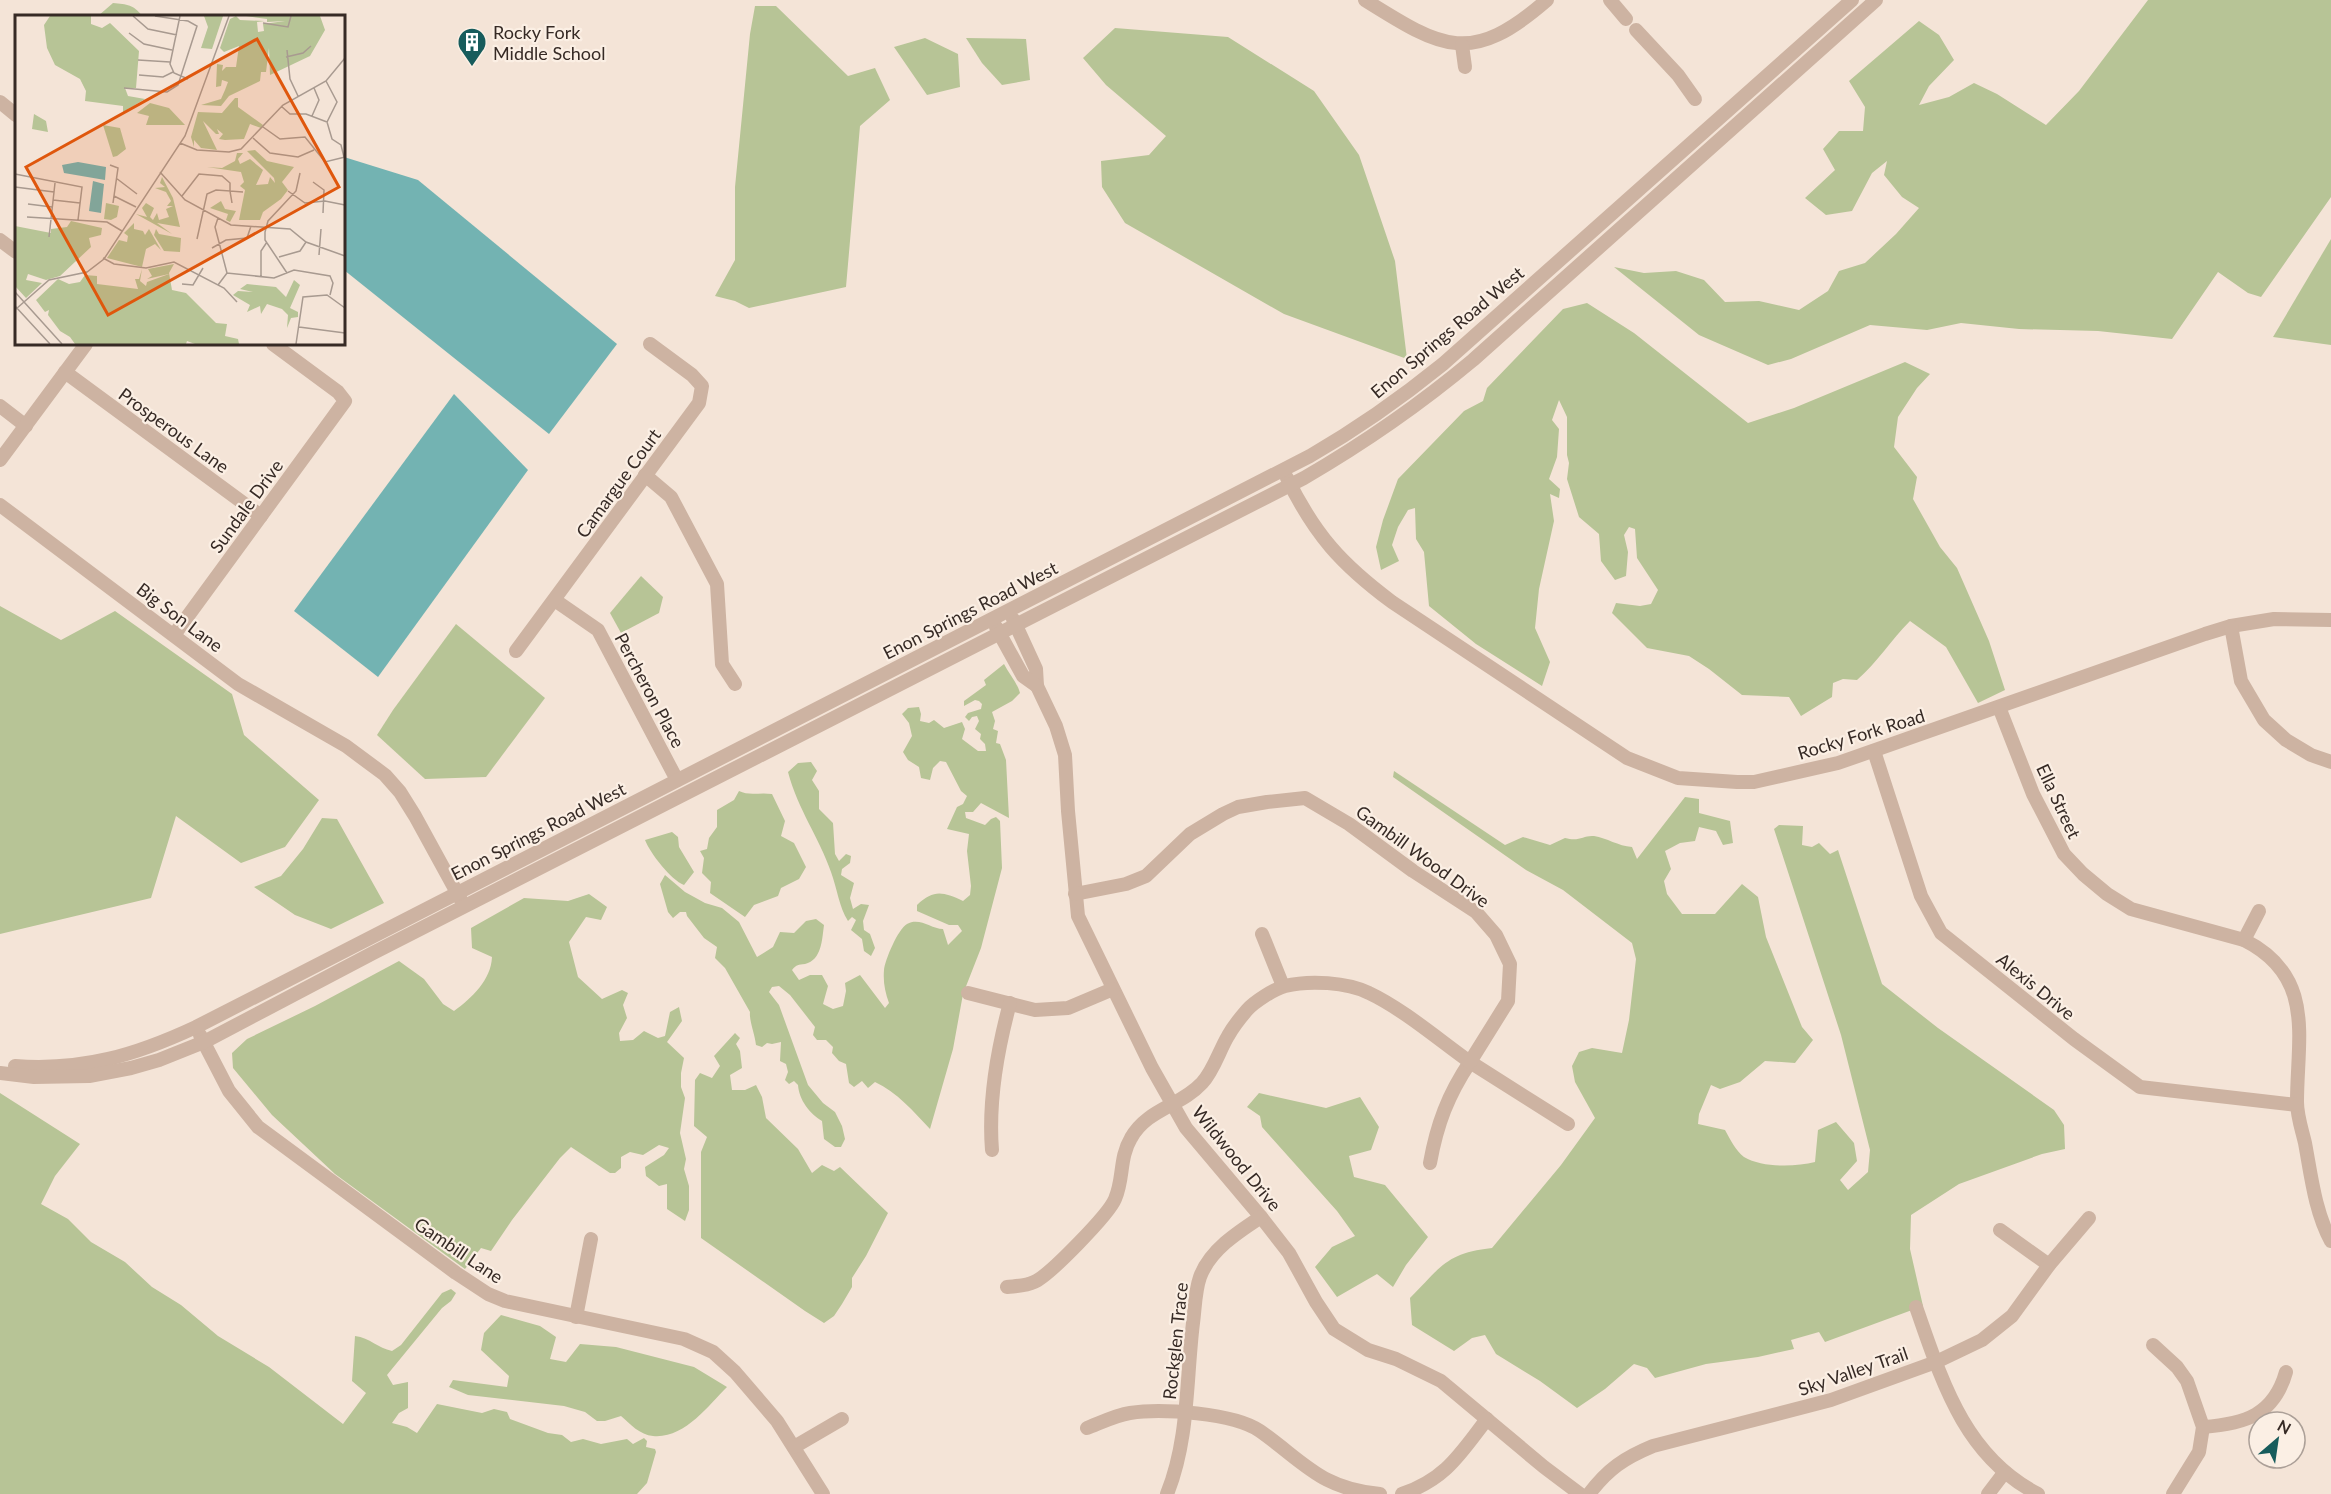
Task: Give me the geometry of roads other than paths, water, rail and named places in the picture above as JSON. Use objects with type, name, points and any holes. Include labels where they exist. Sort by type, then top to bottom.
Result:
[{"type":"street","points":[[1365,0],[1404,25],[1433,39],[1462,45],[1496,36],[1521,22],[1547,0]]},
{"type":"street","points":[[1610,0],[1626,19]]},
{"type":"street","name":"Enon Springs Road West","points":[[0,1065],[52,1067],[110,1060],[149,1048],[196,1027],[1284,470],[1357,428],[1418,384],[1503,311],[1713,114],[1852,0]]},
{"type":"street","name":"Enon Springs Road West","points":[[0,1073],[34,1077],[89,1076],[140,1065],[204,1042],[1291,485],[1362,445],[1424,401],[1473,360],[1876,0]]},
{"type":"street","points":[[1636,30],[1678,75],[1695,99]]},
{"type":"street","points":[[1462,45],[1465,67]]},
{"type":"street","points":[[0,102],[15,114]]},
{"type":"street","points":[[1713,114],[1729,132]]},
{"type":"street","points":[[0,240],[15,251]]},
{"type":"street","name":"Camargue Court","points":[[516,651],[699,403],[702,386],[692,375],[650,344]]},
{"type":"street","points":[[0,460],[85,345]]},
{"type":"street","name":"Sundale Drive","points":[[174,635],[345,401],[343,397],[274,345]]},
{"type":"street","name":"Prosperous Lane","points":[[65,372],[261,516]]},
{"type":"street","points":[[0,406],[26,426]]},
{"type":"street","name":"Rocky Fork Road","points":[[1284,470],[1302,506],[1329,547],[1357,575],[1392,602],[1627,758],[1678,778],[1754,782],[1838,763],[2231,626],[2274,619],[2331,620]]},
{"type":"street","points":[[645,475],[671,497],[717,584],[722,664],[735,684]]},
{"type":"street","name":"Big Son Lane","points":[[0,505],[238,684],[346,746],[385,775],[400,792],[464,907]]},
{"type":"street","name":"Percheron Place","points":[[555,600],[598,630],[677,780]]},
{"type":"street","name":"Wildwood Drive","points":[[1009,611],[1036,669],[1037,686],[1056,726],[1065,755],[1075,894],[1080,922],[1185,1128],[1261,1216],[1290,1256],[1334,1329],[1368,1350],[1396,1359],[1441,1381],[1580,1494]]},
{"type":"street","name":"Wildwood Drive","points":[[992,620],[1023,676],[1037,686]]},
{"type":"street","points":[[2231,626],[2241,681],[2264,720],[2286,740],[2312,755],[2331,762]]},
{"type":"street","name":"Ella Street","points":[[1999,707],[2033,794],[2064,854],[2083,874],[2107,894],[2132,909],[2244,940],[2259,948],[2278,965],[2298,1004],[2300,1047],[2297,1105],[2316,1200],[2331,1241]]},
{"type":"street","name":"Alexis Drive","points":[[1875,751],[1921,896],[1941,933],[2074,1039],[2140,1087],[2297,1105]]},
{"type":"street","name":"Gambill Wood Drive","points":[[1075,894],[1126,884],[1146,876],[1190,834],[1229,811],[1267,801],[1305,798],[1349,824],[1413,871],[1476,912],[1496,935],[1510,964],[1508,1001],[1453,1088],[1436,1132],[1430,1163]]},
{"type":"street","points":[[2244,940],[2259,911]]},
{"type":"street","points":[[1262,934],[1283,986]]},
{"type":"street","points":[[1007,1287],[1034,1282],[1060,1263],[1108,1211],[1120,1183],[1121,1161],[1130,1138],[1139,1125],[1151,1115],[1187,1096],[1202,1083],[1228,1035],[1249,1008],[1283,986],[1331,983],[1368,992],[1470,1062],[1568,1124]]},
{"type":"street","points":[[968,993],[1035,1010],[1068,1008],[1113,989]]},
{"type":"street","points":[[992,1150],[990,1132],[993,1073],[1010,1003]]},
{"type":"street","name":"Gambill Lane","points":[[196,1027],[229,1091],[258,1127],[416,1244],[488,1294],[506,1301],[687,1340],[713,1352],[735,1372],[772,1414],[823,1494]]},
{"type":"street","name":"Rockglen Trace","points":[[1167,1494],[1176,1469],[1186,1412],[1191,1339],[1200,1276],[1223,1245],[1261,1216]]},
{"type":"street","name":"Sky Valley Trail","points":[[1589,1494],[1615,1465],[1653,1446],[1831,1400],[1936,1362],[1982,1340],[2012,1316],[2049,1264],[2089,1218]]},
{"type":"street","points":[[2000,1230],[2049,1264]]},
{"type":"street","points":[[576,1317],[591,1239]]},
{"type":"street","points":[[1916,1307],[1957,1411],[1976,1442],[2004,1473],[2038,1494]]},
{"type":"street","points":[[2153,1345],[2177,1367],[2187,1381],[2203,1427],[2199,1452],[2173,1494]]},
{"type":"street","points":[[2203,1427],[2231,1425],[2254,1416],[2270,1405],[2281,1387],[2286,1372]]},
{"type":"street","points":[[1087,1428],[1130,1413],[1186,1412],[1229,1418],[1259,1430],[1312,1473],[1334,1484],[1380,1494]]},
{"type":"street","points":[[794,1447],[842,1419]]},
{"type":"street","points":[[1402,1494],[1424,1487],[1457,1459],[1487,1419]]},
{"type":"street","points":[[1988,1494],[2004,1473]]},
{"type":"water","points":[[345,157],[418,180],[617,344],[549,434],[345,271]]},
{"type":"water","points":[[454,394],[528,470],[378,677],[294,611]]},
{"type":"place","name":"Rocky Fork Middle School","points":[[472,68]]}]
